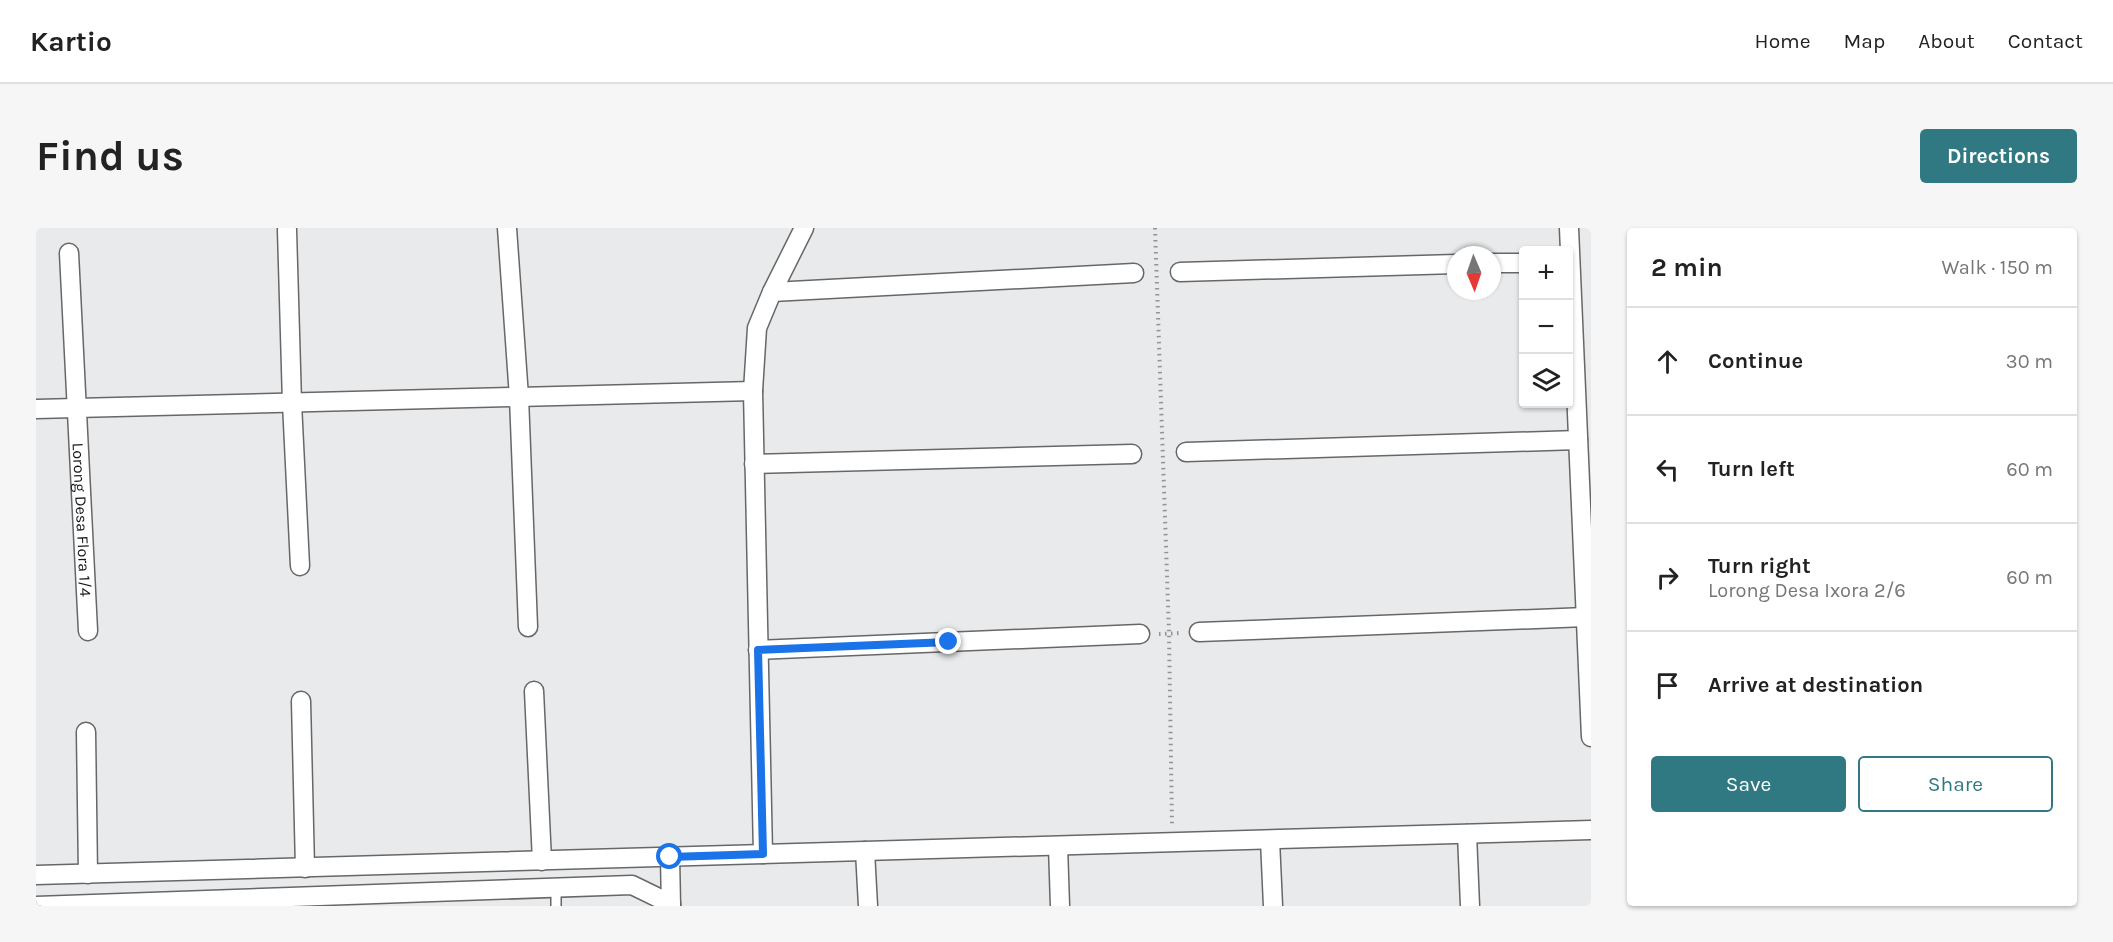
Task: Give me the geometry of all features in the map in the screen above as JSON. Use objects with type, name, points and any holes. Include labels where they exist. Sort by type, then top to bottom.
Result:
[{"type":"street","points":[[507,228],[519,397],[528,627]]},
{"type":"street","points":[[763,854],[753,392],[758,328],[772,292],[804,228]]},
{"type":"street","points":[[1569,228],[1569,246]]},
{"type":"street","points":[[287,230],[300,566]]},
{"type":"street","name":"Lorong Desa Flora 1/4","points":[[69,253],[88,632]]},
{"type":"street","points":[[1501,263],[1519,263]]},
{"type":"street","points":[[1180,272],[1447,264]]},
{"type":"street","points":[[772,292],[1134,273]]},
{"type":"street","points":[[1571,300],[1588,597],[1586,617],[1591,737]]},
{"type":"street","points":[[36,409],[753,392]]},
{"type":"street","points":[[1186,452],[1578,440]]},
{"type":"street","points":[[754,464],[1132,454]]},
{"type":"street","points":[[1199,632],[1586,617]]},
{"type":"street","points":[[758,650],[1140,634]]},
{"type":"street","points":[[534,691],[542,861]]},
{"type":"street","points":[[301,701],[305,868]]},
{"type":"street","points":[[86,732],[88,874]]},
{"type":"street","points":[[36,875],[1591,830]]},
{"type":"street","points":[[1467,834],[1470,906]]},
{"type":"street","points":[[1270,840],[1273,906]]},
{"type":"street","points":[[1058,846],[1060,906]]},
{"type":"street","points":[[866,851],[868,906]]},
{"type":"street","points":[[36,906],[556,897],[632,885],[671,905],[670,857]]},
{"type":"path","points":[[1155,228],[1173,843]]},
{"type":"route","points":[[670,857],[763,854],[758,650],[949,642]]}]
